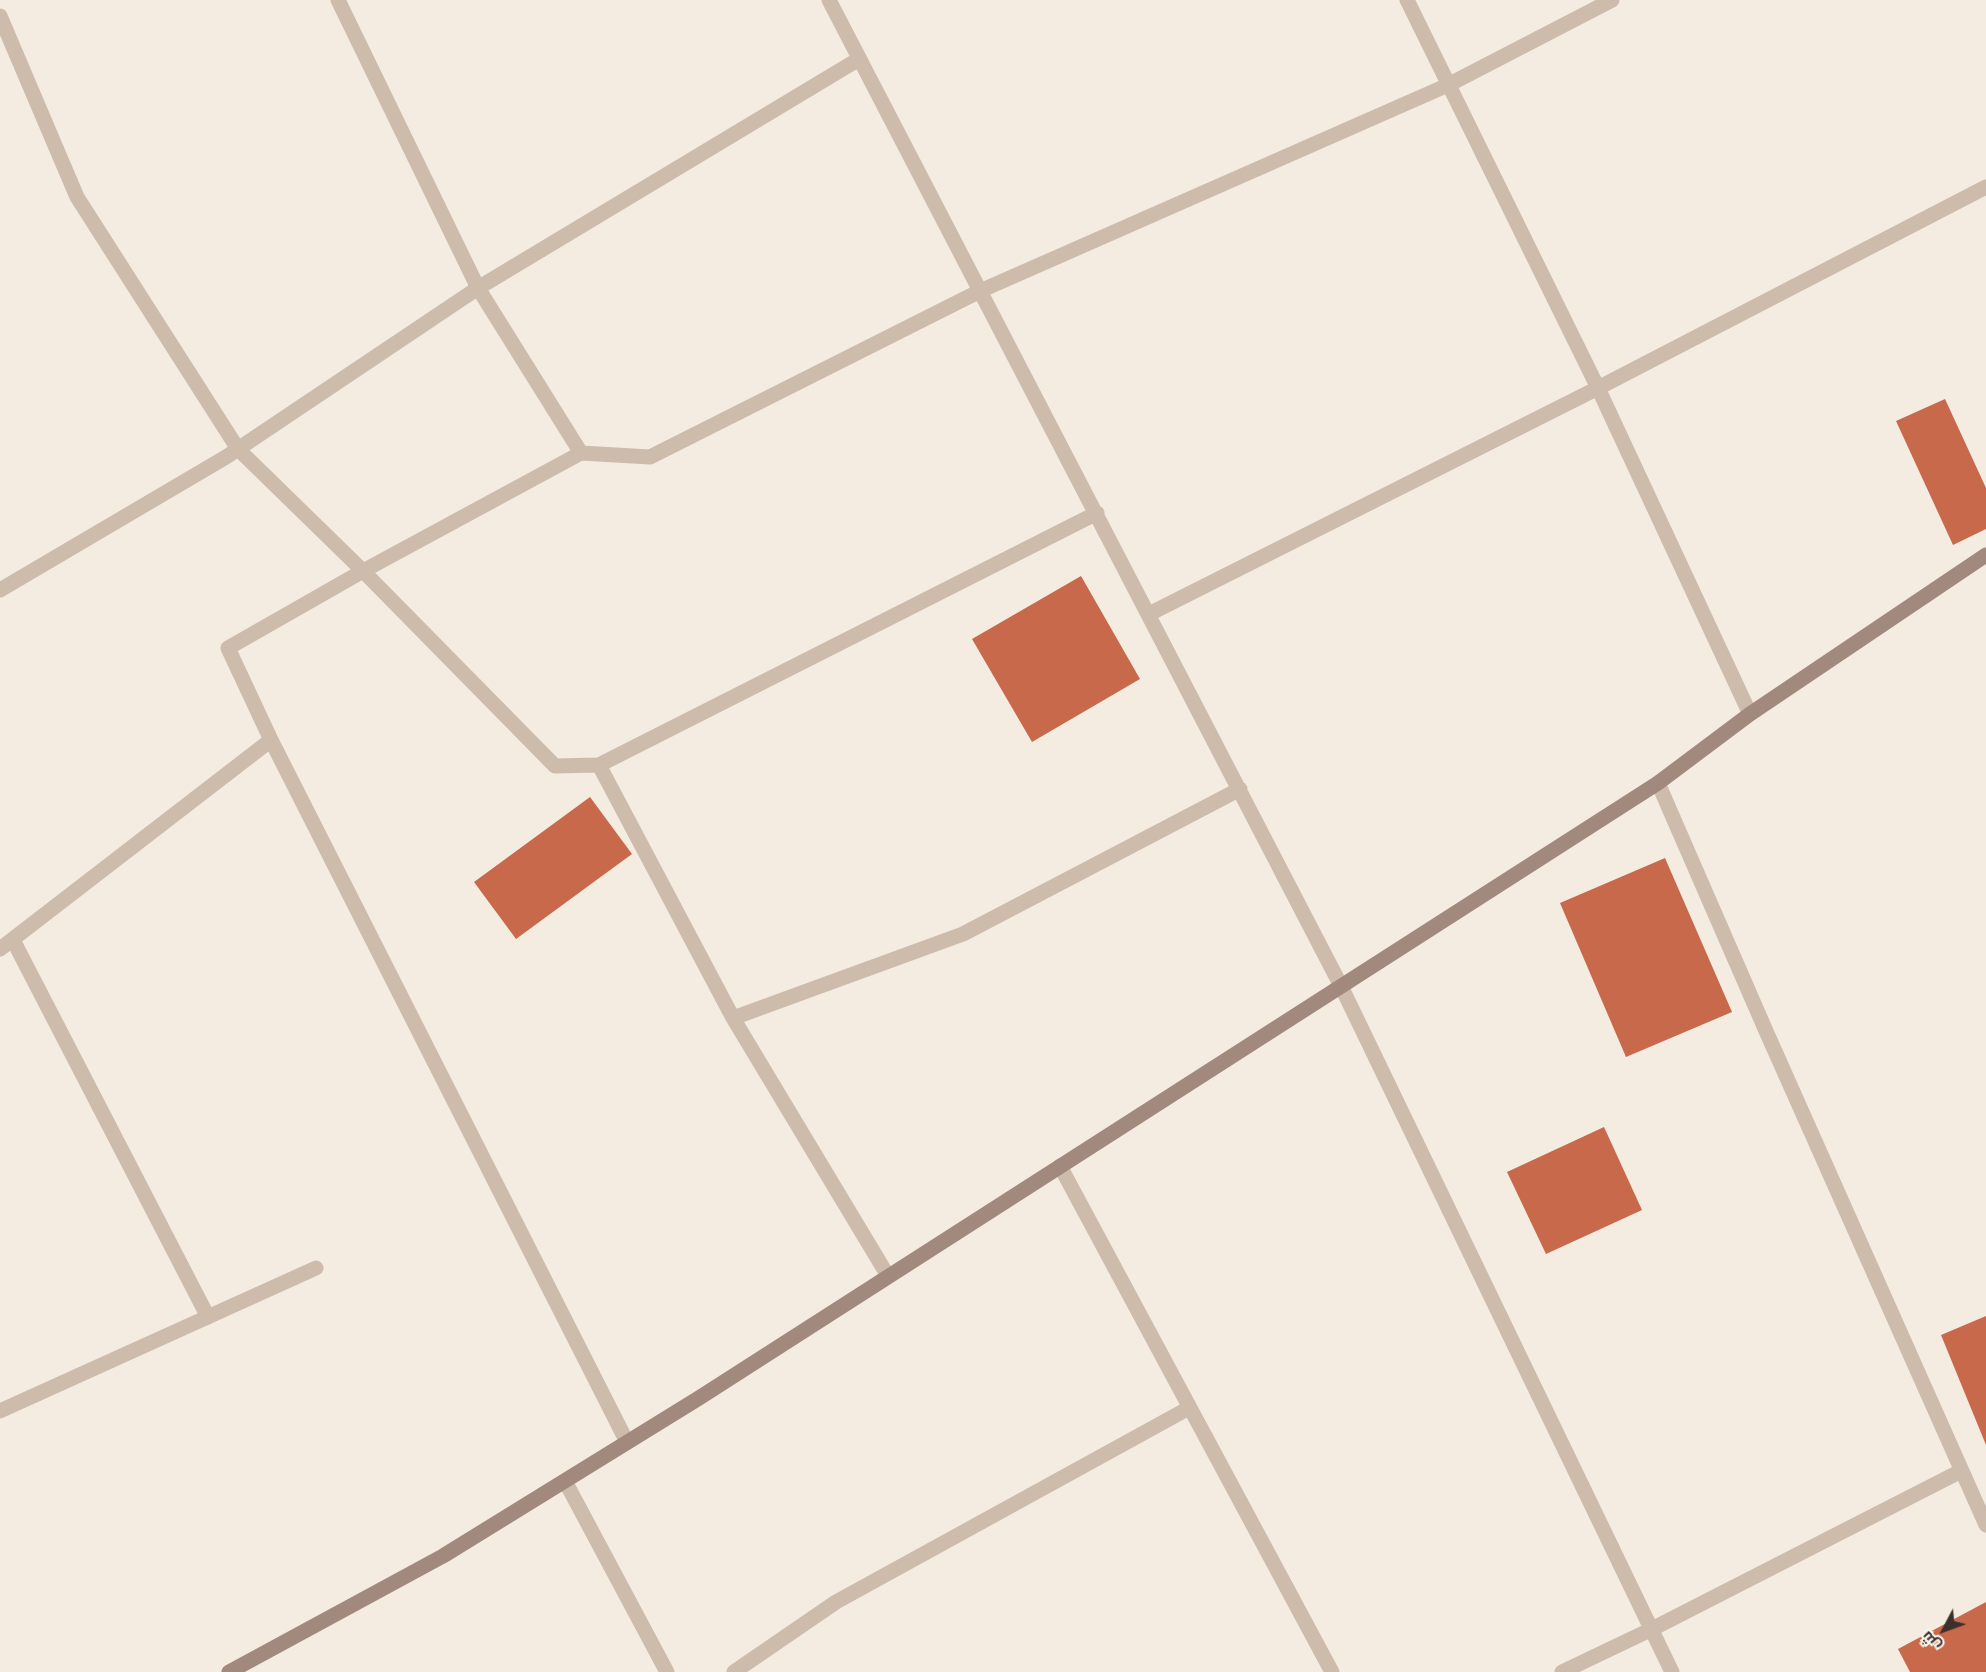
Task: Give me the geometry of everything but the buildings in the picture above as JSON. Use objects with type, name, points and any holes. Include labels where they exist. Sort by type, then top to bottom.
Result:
[{"type":"street","points":[[338,0],[478,288],[580,453]]},
{"type":"street","points":[[1407,0],[1598,388],[1750,714]]},
{"type":"street","points":[[627,1442],[271,740],[228,648],[363,571],[580,453],[650,457],[980,291],[1448,85],[1612,0]]},
{"type":"street","points":[[835,3],[859,59],[1341,986],[1672,1672]]},
{"type":"street","points":[[0,16],[77,197],[238,449],[363,571],[555,766],[599,765],[1097,513]]},
{"type":"street","points":[[0,590],[238,449],[478,288],[859,59]]},
{"type":"street","points":[[1149,614],[1598,388],[1986,187]]},
{"type":"street","points":[[229,1672],[443,1556],[627,1442],[1658,783],[1750,714],[1986,555]]},
{"type":"street","points":[[0,949],[271,740]]},
{"type":"street","points":[[599,765],[733,1018],[888,1276]]},
{"type":"street","points":[[1658,783],[1986,1525]]},
{"type":"street","points":[[733,1018],[963,934],[1240,789]]},
{"type":"street","points":[[13,940],[208,1317]]},
{"type":"street","points":[[1060,1166],[1332,1672]]},
{"type":"street","points":[[0,1411],[316,1268]]},
{"type":"street","points":[[734,1672],[836,1602],[1190,1408]]},
{"type":"street","points":[[1562,1672],[1650,1630],[1961,1471]]},
{"type":"street","points":[[565,1480],[667,1672]]}]
